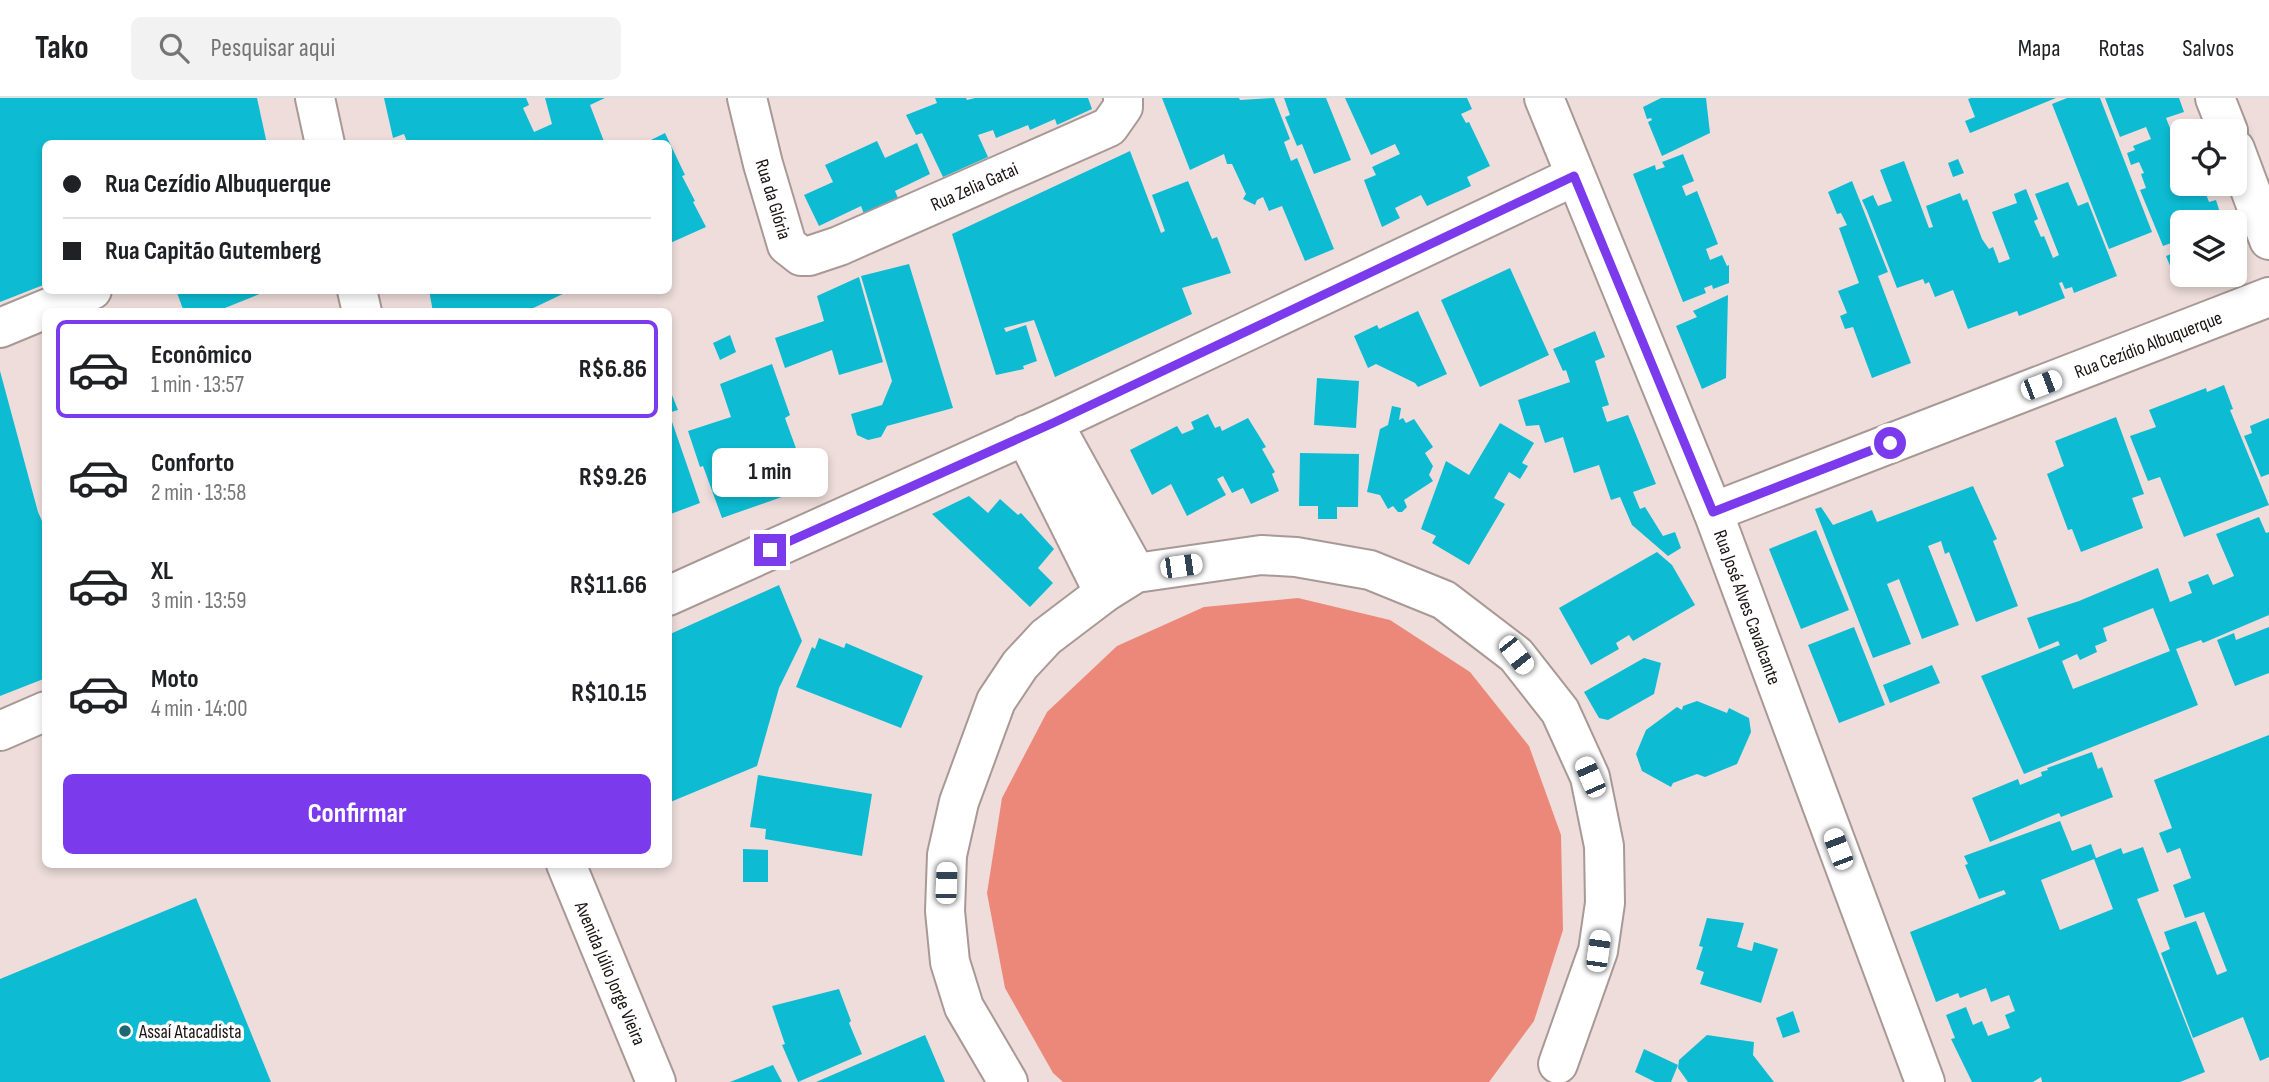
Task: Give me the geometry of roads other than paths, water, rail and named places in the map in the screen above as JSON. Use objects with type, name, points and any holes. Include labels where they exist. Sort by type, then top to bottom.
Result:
[{"type":"street","points":[[315,98],[324,140]]},
{"type":"street","name":"Rua da Glória","points":[[747,98],[787,245],[801,256],[839,246]]},
{"type":"street","name":"Rua José Alves Cavalcante","points":[[1544,98],[1713,512],[1925,1082]]},
{"type":"street","points":[[2215,98],[2223,119]]},
{"type":"street","name":"Rua Zelia Gatai","points":[[839,246],[1116,112]]},
{"type":"street","points":[[672,594],[1039,429],[1574,176]]},
{"type":"street","points":[[2247,181],[2269,240]]},
{"type":"street","points":[[48,308],[82,294]]},
{"type":"street","name":"Rua Cezídio Albuquerque","points":[[1713,512],[2269,297]]},
{"type":"street","points":[[0,328],[42,311]]},
{"type":"street","points":[[1039,429],[1136,573]]},
{"type":"street","points":[[1039,429],[1104,593]]},
{"type":"street","points":[[1008,1082],[964,1007],[950,962],[945,911],[947,855],[959,802],[996,701],[1020,665],[1046,636],[1136,573],[1261,555],[1296,557],[1370,570],[1444,600],[1516,655],[1560,710],[1590,777],[1604,846],[1605,903],[1598,951],[1558,1064]]},
{"type":"street","points":[[0,731],[42,713]]},
{"type":"street","name":"Avenida Júlio Jorge Vieira","points":[[568,868],[656,1082]]},
{"type":"place","name":"Assaí Atacadista","points":[[125,1031]]}]
